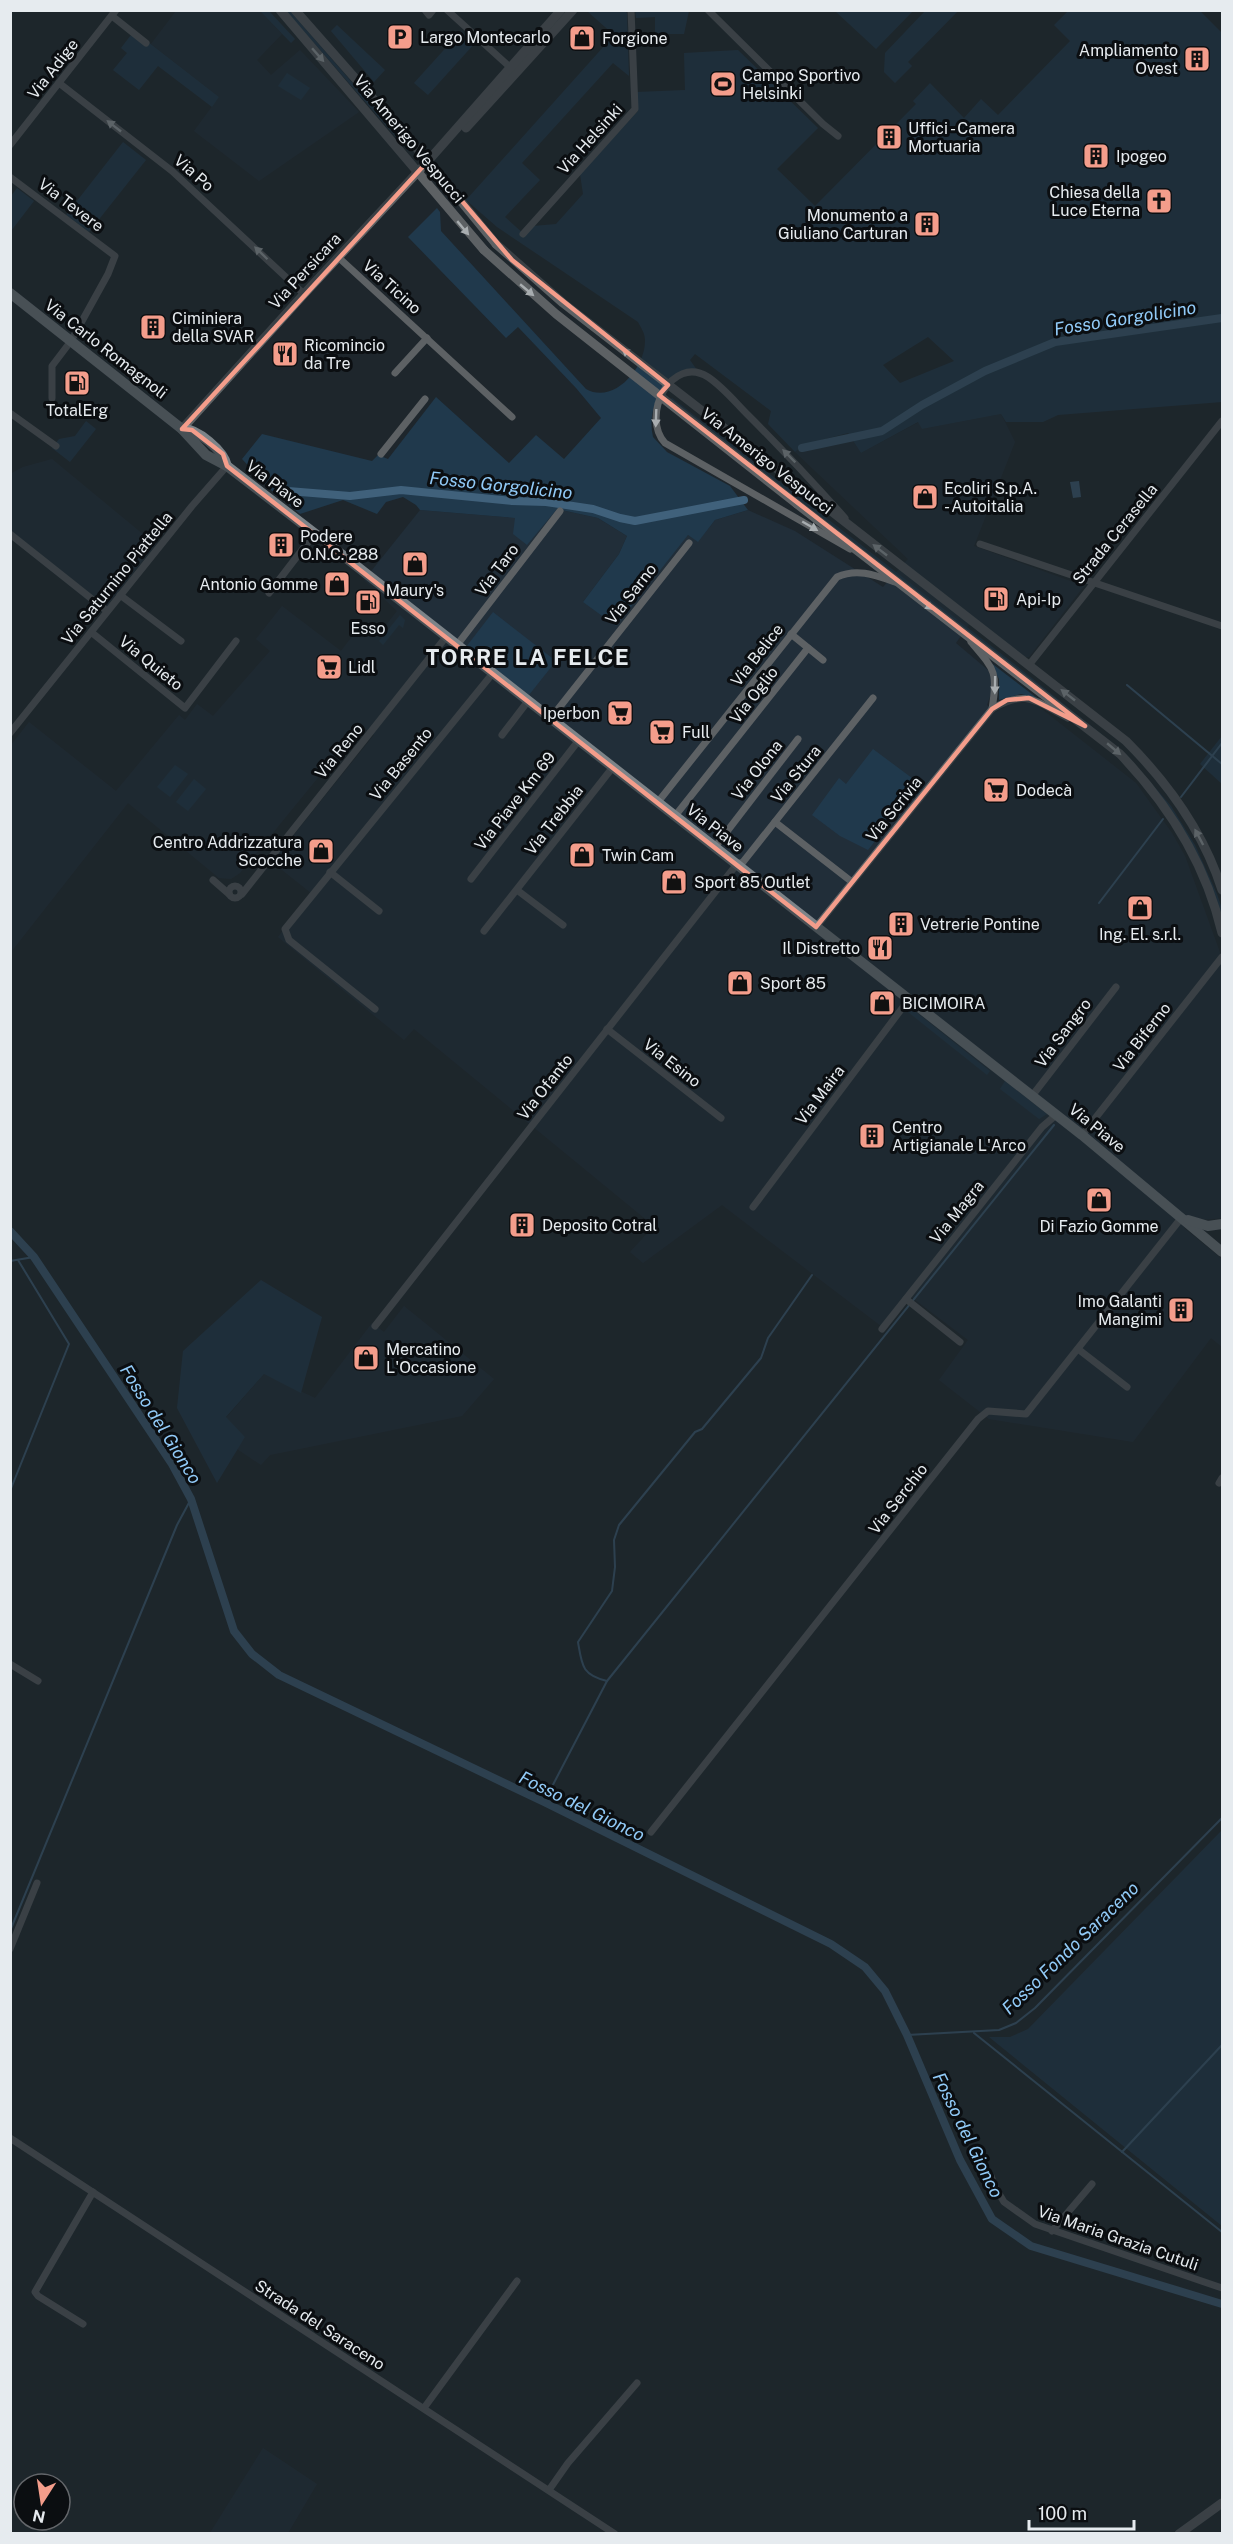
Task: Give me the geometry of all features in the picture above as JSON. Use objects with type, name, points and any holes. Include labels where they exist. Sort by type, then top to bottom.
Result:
[{"type":"main road","name":"Via Carlo Romagnoli","points":[[10,293],[182,429]]},
{"type":"main road","name":"Via Piave","points":[[182,429],[192,430],[223,454],[227,466],[1082,1135],[1222,1252]]},
{"type":"main road","name":"Via Piave","points":[[1182,1217],[1208,1226],[1222,1224]]},
{"type":"street","name":"Via Amerigo Vespucci","points":[[280,10],[419,171],[466,232],[556,314],[1120,754],[1161,800],[1180,832],[1202,874],[1222,933]]},
{"type":"street","name":"Via Amerigo Vespucci","points":[[295,10],[428,161],[496,244],[555,297],[1126,741],[1149,764],[1185,812],[1213,865],[1222,890]]},
{"type":"street","points":[[447,10],[514,70]]},
{"type":"street","points":[[514,70],[561,10]]},
{"type":"street","points":[[514,70],[573,10]]},
{"type":"street","name":"Via Helsinki","points":[[524,234],[635,109],[631,10]]},
{"type":"street","points":[[708,10],[823,124],[838,136]]},
{"type":"street","points":[[114,13],[146,43]]},
{"type":"street","name":"Via Adige","points":[[10,145],[114,13]]},
{"type":"street","name":"Via Persicara","points":[[182,429],[338,257],[514,70]]},
{"type":"street","name":"Via Po","points":[[59,83],[171,171],[304,294]]},
{"type":"street","name":"Via Tevere","points":[[10,177],[115,256],[108,274],[71,341]]},
{"type":"street","name":"Via Ticino","points":[[338,257],[512,417]]},
{"type":"street","name":"Via Ticino","points":[[394,374],[427,338]]},
{"type":"street","points":[[51,398],[52,366],[71,341]]},
{"type":"street","points":[[856,531],[801,468],[714,381],[695,372],[686,373],[671,381],[663,391],[657,403],[655,425],[657,435],[664,443],[870,561]]},
{"type":"street","points":[[381,454],[424,399]]},
{"type":"street","points":[[10,413],[56,446]]},
{"type":"street","name":"Strada Cerasella","points":[[1029,665],[1222,421]]},
{"type":"street","name":"Via Saturnino Piattella","points":[[10,733],[227,466]]},
{"type":"street","name":"Via Taro","points":[[457,645],[560,511]]},
{"type":"street","points":[[269,593],[315,533]]},
{"type":"street","points":[[10,534],[108,611]]},
{"type":"street","name":"Via Sarno","points":[[551,718],[689,543]]},
{"type":"street","points":[[980,544],[1095,581],[1222,626]]},
{"type":"street","name":"Via Belice","points":[[658,802],[837,577],[849,572],[868,573],[900,584]]},
{"type":"street","points":[[120,595],[181,641]]},
{"type":"street","points":[[961,631],[983,656],[995,675],[992,709]]},
{"type":"street","name":"Via Quieto","points":[[91,632],[185,708],[236,641]]},
{"type":"street","points":[[791,634],[823,660]]},
{"type":"street","name":"Via Reno","points":[[242,894],[250,880],[446,637]]},
{"type":"street","name":"Via Oglio","points":[[675,816],[808,648]]},
{"type":"street","name":"Via Basento","points":[[375,1008],[289,940],[285,929],[493,673]]},
{"type":"street","name":"Via Stura","points":[[737,864],[743,862],[873,698]]},
{"type":"street","points":[[992,709],[1007,700],[1029,698],[1085,726]]},
{"type":"street","points":[[502,735],[528,701]]},
{"type":"street","name":"Via Scrivia","points":[[816,927],[992,709]]},
{"type":"street","name":"Via Olona","points":[[715,847],[798,739]]},
{"type":"street","name":"Via Piave Km 69","points":[[471,879],[579,740]]},
{"type":"street","name":"Via Trebbia","points":[[484,932],[613,767]]},
{"type":"street","points":[[775,822],[852,882]]},
{"type":"street","name":"Via Ofanto","points":[[375,1326],[737,864]]},
{"type":"street","points":[[330,872],[379,911]]},
{"type":"street","points":[[213,880],[220,886],[241,889],[242,894],[236,898],[233,889]]},
{"type":"street","name":"Via Reno","points":[[233,889],[250,880]]},
{"type":"street","points":[[517,890],[562,925]]},
{"type":"street","name":"Via Biferno","points":[[1082,1135],[1222,957]]},
{"type":"street","name":"Via Sangro","points":[[1032,1096],[1116,987]]},
{"type":"street","name":"Via Maira","points":[[753,1207],[909,999]]},
{"type":"street","name":"Via Esino","points":[[607,1029],[721,1118]]},
{"type":"street","name":"Via Magra","points":[[882,1329],[1042,1127],[1056,1115]]},
{"type":"street","name":"Via Serchio","points":[[651,1832],[978,1419],[988,1412],[1026,1414],[1182,1217]]},
{"type":"street","points":[[906,1299],[960,1342]]},
{"type":"street","points":[[1078,1349],[1126,1387]]},
{"type":"street","points":[[10,1664],[38,1681]]},
{"type":"street","points":[[10,1949],[37,1883]]},
{"type":"street","name":"Strada del Saraceno","points":[[10,2138],[615,2534]]},
{"type":"street","name":"Via Maria Grazia Cutuli","points":[[991,2176],[1000,2196],[1011,2209],[1027,2220],[1052,2231],[1222,2288]]},
{"type":"street","points":[[1052,2231],[1092,2184]]},
{"type":"street","points":[[83,2324],[38,2296],[36,2290],[93,2192]]},
{"type":"street","points":[[424,2408],[517,2281]]},
{"type":"street","points":[[549,2490],[568,2463],[637,2383]]},
{"type":"street","points":[[1179,2534],[1222,2503]]},
{"type":"highlighted area","points":[[428,161],[512,260],[668,385],[659,395],[1085,726],[1029,698],[1007,700],[992,709],[816,927],[227,466],[223,454],[192,430],[182,429]]},
{"type":"shaded area","points":[[635,10],[689,11],[684,34],[655,34],[655,17],[636,18]]},
{"type":"shaded area","points":[[176,11],[260,11],[282,34],[257,60],[271,75],[300,50],[359,112],[259,181],[194,131],[219,97],[151,44]]},
{"type":"shaded area","points":[[260,11],[269,11],[295,39],[291,43]]},
{"type":"shaded area","points":[[286,11],[290,11],[410,149],[408,151]]},
{"type":"shaded area","points":[[587,11],[625,11],[627,13],[629,76],[613,63],[522,163],[540,180],[505,217],[525,235],[533,226],[556,224],[583,194],[580,174],[638,111],[637,92],[685,90],[684,53],[738,50],[818,128],[777,169],[815,206],[916,104],[913,101],[930,83],[964,118],[981,99],[998,115],[1070,41],[1054,25],[1068,11],[1200,11],[1222,33],[1222,402],[1058,415],[1043,422],[1006,422],[1001,414],[922,429],[918,422],[861,453],[848,433],[803,445],[795,452],[768,424],[771,411],[695,354],[690,360],[697,370],[675,378],[660,394],[652,414],[653,437],[667,452],[730,486],[748,510],[715,520],[698,542],[688,535],[616,626],[583,602],[619,554],[627,536],[598,518],[557,509],[527,545],[513,534],[515,518],[420,510],[403,497],[386,502],[377,514],[343,500],[300,514],[271,490],[242,459],[262,434],[372,461],[378,455],[388,459],[436,397],[509,463],[536,435],[564,459],[601,418],[518,327],[506,338],[408,237],[437,208],[440,212],[441,231],[586,389],[597,393],[607,392],[617,388],[634,372],[644,351],[645,340],[638,322],[497,227],[466,200],[614,35]],"holes":[[[928,337],[954,361],[900,383],[883,365]]]},
{"type":"shaded area","points":[[835,11],[913,11],[876,49]]},
{"type":"shaded area","points":[[925,11],[958,11],[908,62],[912,66],[895,83],[884,72],[885,53]]},
{"type":"shaded area","points":[[337,25],[385,70],[374,82],[331,31]]},
{"type":"shaded area","points":[[134,31],[219,97],[212,107],[158,66],[139,90],[113,70],[127,53],[121,48]]},
{"type":"shaded area","points":[[461,31],[475,43],[428,95],[414,83]]},
{"type":"shaded area","points":[[287,73],[310,88],[301,100],[278,86]]},
{"type":"shaded area","points":[[123,142],[146,160],[89,232],[66,215]]},
{"type":"shaded area","points":[[17,188],[34,201],[11,231],[11,196]]},
{"type":"shaded area","points":[[672,398],[1017,666],[1127,755],[1171,806],[1195,845],[1217,894],[1222,909],[1222,921],[1206,875],[1132,764],[670,400]]},
{"type":"shaded area","points":[[1001,414],[1015,442],[974,546],[1084,586],[1029,657],[1025,657],[973,619],[956,643],[988,670],[991,676],[992,692],[987,705],[996,712],[1013,702],[1034,703],[1136,783],[1172,833],[1185,856],[1222,958],[1222,1218],[1202,1220],[1192,1216],[1184,1228],[1222,1259],[1222,1347],[1211,1338],[1133,1442],[989,1419],[939,1380],[968,1340],[906,1293],[881,1326],[722,1205],[643,1263],[630,1252],[654,1226],[414,1029],[404,1040],[278,937],[311,893],[272,862],[374,735],[361,725],[240,873],[231,879],[219,878],[128,803],[11,952],[11,745],[29,722],[116,791],[179,715],[185,720],[197,704],[213,716],[270,651],[256,639],[282,606],[341,651],[363,622],[379,634],[397,611],[364,580],[420,510],[515,518],[557,509],[598,518],[627,536],[619,554],[583,602],[688,535],[698,541],[715,520],[748,510],[795,531],[883,587],[908,559],[795,452],[803,445],[848,433],[861,453],[919,422],[922,429]]},
{"type":"shaded area","points":[[86,421],[96,429],[70,462],[52,448],[59,439],[75,436]]},
{"type":"shaded area","points":[[52,459],[156,545],[102,612],[11,539],[10,474],[23,467]]},
{"type":"shaded area","points":[[1079,481],[1081,497],[1073,498],[1070,482]]},
{"type":"shaded area","points":[[493,612],[556,661],[529,695],[466,647]]},
{"type":"shaded area","points":[[400,615],[405,620],[403,628],[399,625],[383,645],[379,641]]},
{"type":"shaded area","points":[[990,662],[1037,698],[1021,694],[999,700],[999,679]]},
{"type":"shaded area","points":[[1222,736],[1222,784],[1200,764]]},
{"type":"shaded area","points":[[873,749],[920,784],[868,850],[840,836],[812,815],[839,778],[846,784]]},
{"type":"shaded area","points":[[175,765],[188,774],[170,797],[157,787]]},
{"type":"shaded area","points":[[194,779],[206,789],[188,811],[176,802]]},
{"type":"shaded area","points":[[911,1008],[990,1071],[987,1075],[908,1012]]},
{"type":"shaded area","points":[[1005,1081],[1047,1114],[1039,1119],[1000,1089]]},
{"type":"shaded area","points":[[261,1280],[322,1317],[301,1393],[264,1374],[226,1417],[245,1437],[217,1483],[177,1408],[183,1351]]},
{"type":"shaded area","points":[[404,1306],[494,1379],[462,1416],[270,1455],[261,1465],[237,1449],[245,1437],[226,1418],[264,1374],[315,1398],[372,1323],[384,1332]]},
{"type":"shaded area","points":[[1222,1830],[1222,2226],[989,2037],[1010,2037],[1028,2029]]},
{"type":"shaded area","points":[[263,2448],[317,2484],[288,2533],[210,2533]]},
{"type":"waterway","name":"Fosso Gorgolicino","points":[[802,448],[882,431],[922,405],[985,371],[1055,342],[1222,318]]},
{"type":"waterway","name":"Fosso Gorgolicino","points":[[288,491],[350,496],[401,490],[512,501],[546,502],[593,509],[635,521],[744,500]]},
{"type":"waterway","points":[[1127,685],[1222,764]]},
{"type":"waterway","points":[[1181,797],[1222,743]]},
{"type":"waterway","points":[[1099,903],[1163,819]]},
{"type":"waterway","points":[[544,1802],[607,1681],[1054,1125]]},
{"type":"waterway","name":"Fosso del Gionco","points":[[10,1231],[34,1257],[172,1464],[191,1499],[234,1631],[252,1654],[279,1675],[544,1802],[831,1944],[865,1967],[885,1991],[907,2035],[960,2160],[992,2219],[1031,2246],[1222,2304]]},
{"type":"waterway","points":[[10,1261],[34,1257]]},
{"type":"waterway","points":[[10,1491],[69,1344],[18,1260]]},
{"type":"waterway","points":[[607,1681],[592,1676],[585,1668],[578,1642],[612,1591],[615,1567],[614,1540],[619,1525],[695,1432],[702,1429],[761,1358],[768,1338],[812,1275]]},
{"type":"waterway","points":[[10,1931],[177,1525],[191,1499]]},
{"type":"waterway","name":"Fosso Fondo Saraceno","points":[[907,2035],[999,2030],[1016,2023],[1035,2008],[1222,1818]]},
{"type":"waterway","points":[[974,2033],[1222,2232]]},
{"type":"waterway","points":[[1122,2152],[1222,2045]]},
{"type":"place","name":"Largo Montecarlo","points":[[400,37]]},
{"type":"place","name":"Forgione","points":[[582,38]]},
{"type":"place","name":"Ampliamento Ovest","points":[[1197,59]]},
{"type":"place","name":"Campo Sportivo Helsinki","points":[[723,84]]},
{"type":"place","name":"Uffici - Camera Mortuaria","points":[[889,137]]},
{"type":"place","name":"Ipogeo","points":[[1096,156]]},
{"type":"place","name":"Chiesa della Luce Eterna","points":[[1159,201]]},
{"type":"place","name":"Monumento a Giuliano Carturan","points":[[927,224]]},
{"type":"place","name":"Ciminiera della SVAR","points":[[153,327]]},
{"type":"place","name":"Ricomincio da Tre","points":[[285,354]]},
{"type":"place","name":"TotalErg","points":[[77,383]]},
{"type":"place","name":"Ecoliri S.p.A. - Autoitalia","points":[[925,497]]},
{"type":"place","name":"Podere O.N.C. 288","points":[[281,545]]},
{"type":"place","name":"Maury's","points":[[415,564]]},
{"type":"place","name":"Antonio Gomme","points":[[337,584]]},
{"type":"place","name":"Api-Ip","points":[[996,599]]},
{"type":"place","name":"Esso","points":[[368,602]]},
{"type":"place","name":"Lidl","points":[[329,667]]},
{"type":"place","name":"Iperbon","points":[[620,713]]},
{"type":"place","name":"Full","points":[[662,732]]},
{"type":"place","name":"Dodecà","points":[[996,790]]},
{"type":"place","name":"Centro Addrizzatura Scocche","points":[[321,851]]},
{"type":"place","name":"Twin Cam","points":[[582,855]]},
{"type":"place","name":"Sport 85 Outlet","points":[[674,882]]},
{"type":"place","name":"Ing. El. s.r.l.","points":[[1140,908]]},
{"type":"place","name":"Vetrerie Pontine","points":[[901,924]]},
{"type":"place","name":"Il Distretto","points":[[880,948]]},
{"type":"place","name":"Sport 85","points":[[740,983]]},
{"type":"place","name":"BICIMOIRA","points":[[882,1003]]},
{"type":"place","name":"Centro Artigianale L'Arco","points":[[872,1136]]},
{"type":"place","name":"Di Fazio Gomme","points":[[1099,1200]]},
{"type":"place","name":"Deposito Cotral","points":[[522,1225]]},
{"type":"place","name":"Imo Galanti Mangimi","points":[[1181,1310]]},
{"type":"place","name":"Mercatino L'Occasione","points":[[366,1358]]},
{"type":"district","name":"TORRE LA FELCE","points":[[528,657]]}]
